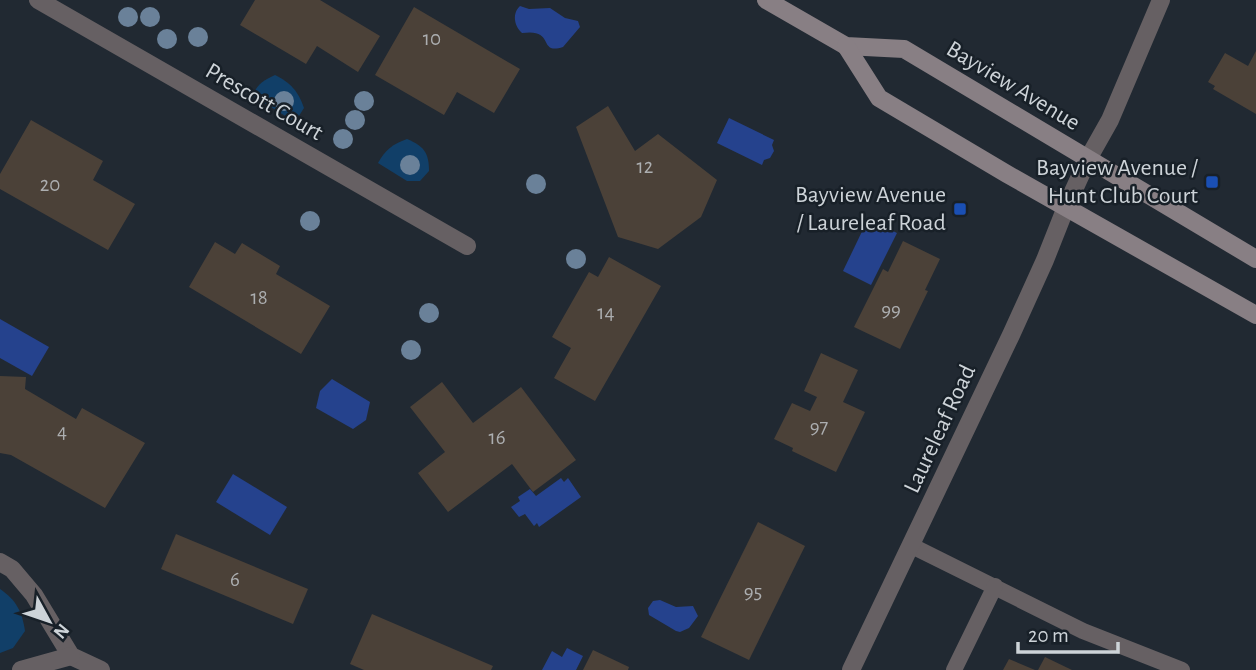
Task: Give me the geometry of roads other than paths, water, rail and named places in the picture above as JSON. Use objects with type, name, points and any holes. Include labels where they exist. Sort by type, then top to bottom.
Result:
[{"type":"main road","name":"Bayview Avenue","points":[[766,0],[846,46],[904,49],[1256,259]]},
{"type":"main road","name":"Bayview Avenue","points":[[846,46],[879,98],[1256,314]]},
{"type":"street","name":"Prescott Court","points":[[38,0],[467,246]]},
{"type":"street","name":"Laureleaf Road","points":[[851,670],[1017,323],[1066,207],[1110,120],[1161,0]]},
{"type":"street","points":[[0,562],[12,569],[34,594],[71,656],[101,670]]},
{"type":"street","points":[[21,670],[71,656]]},
{"type":"lane","points":[[912,546],[1090,634],[1182,670]]},
{"type":"lane","points":[[954,670],[995,586]]},
{"type":"water","points":[[520,6],[529,9],[550,8],[565,18],[578,21],[580,27],[563,47],[550,47],[539,34],[522,33],[519,30],[515,16]]},
{"type":"water","points":[[729,118],[774,140],[774,151],[762,165],[717,143]]},
{"type":"water","points":[[868,219],[897,233],[871,285],[843,271]]},
{"type":"water","points":[[0,319],[49,347],[32,376],[0,358]]},
{"type":"water","points":[[332,379],[370,402],[366,420],[353,429],[316,408],[320,391]]},
{"type":"water","points":[[233,474],[287,507],[270,535],[216,502]]},
{"type":"water","points":[[561,478],[564,482],[568,478],[581,497],[539,527],[537,523],[534,526],[525,514],[519,517],[511,507],[520,501],[518,497],[530,489],[536,496]]},
{"type":"water","points":[[660,600],[676,607],[693,606],[698,616],[689,628],[676,631],[649,615],[648,608],[653,601]]},
{"type":"water","points":[[567,648],[583,656],[576,670],[542,670],[552,651],[562,657]]},
{"type":"place","name":"Bayview Avenue / Hunt Club Court","points":[[1212,182]]},
{"type":"place","name":"Bayview Avenue / Laureleaf Road","points":[[960,209]]}]
